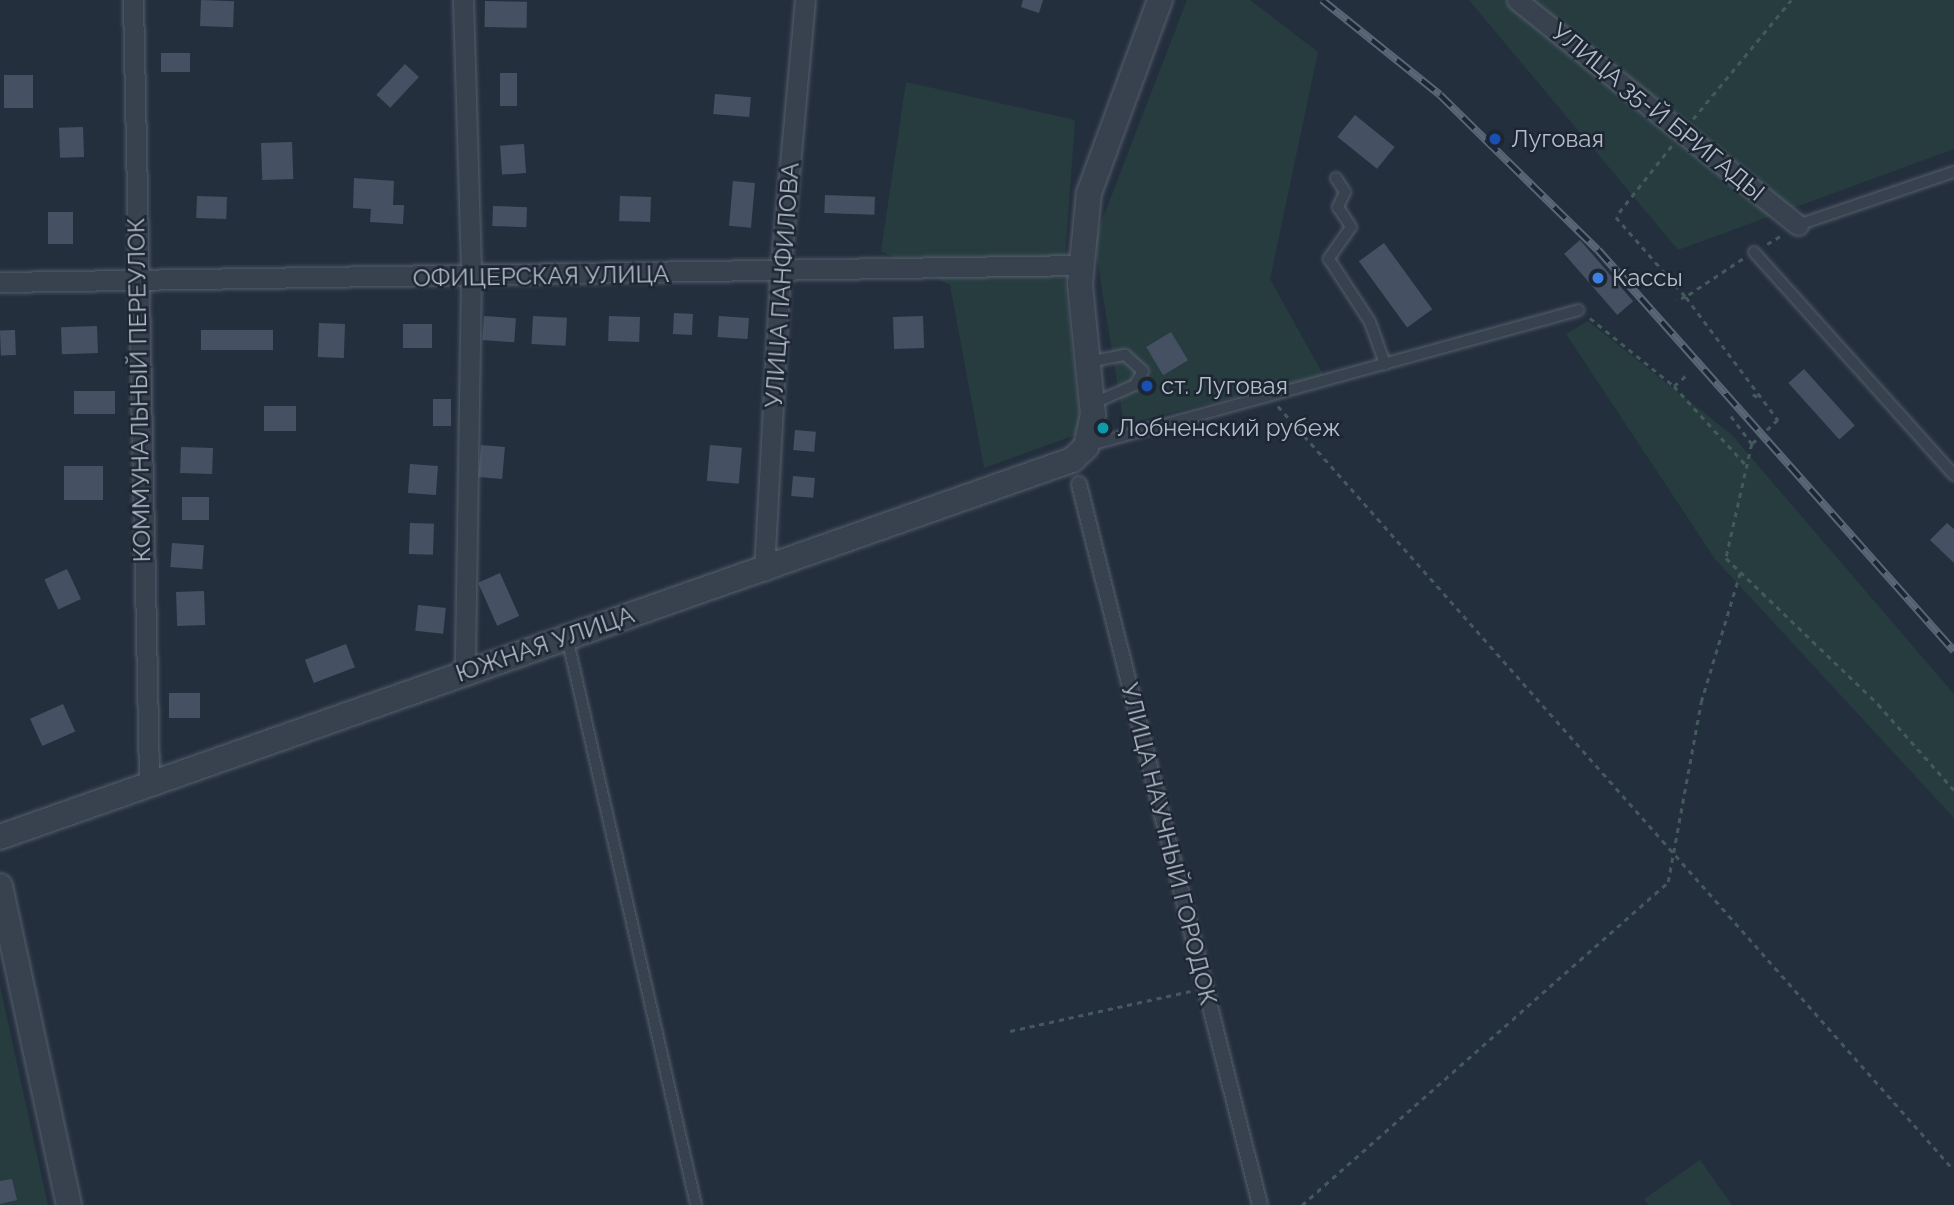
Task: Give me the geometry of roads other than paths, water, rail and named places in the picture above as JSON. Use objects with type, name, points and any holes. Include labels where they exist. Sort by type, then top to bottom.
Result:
[{"type":"street","name":"КОММУНАЛЬНЫЙ ПЕРЕУЛОК","points":[[133,0],[135,281],[149,780]]},
{"type":"street","points":[[463,0],[471,276],[465,670]]},
{"type":"street","name":"УЛИЦА ПАНФИЛОВА","points":[[764,570],[780,274],[805,0]]},
{"type":"street","points":[[1086,446],[1092,404],[1082,265],[1089,193],[1160,0]]},
{"type":"street","name":"УЛИЦА 35-Й БРИГАДЫ","points":[[1517,0],[1685,130],[1798,225]]},
{"type":"street","name":"ОФИЦЕРСКАЯ УЛИЦА","points":[[0,282],[780,274],[1082,265]]},
{"type":"street","name":"ЮЖНАЯ УЛИЦА","points":[[0,837],[149,780],[764,570],[1072,460],[1086,446]]},
{"type":"street","name":"УЛИЦА НАУЧНЫЙ ГОРОДОК","points":[[1079,484],[1260,1205]]},
{"type":"street","points":[[0,886],[69,1205]]},
{"type":"lane","points":[[1798,225],[1954,172]]},
{"type":"lane","points":[[1336,178],[1345,192],[1338,207],[1351,227],[1329,259],[1370,322],[1385,363]]},
{"type":"lane","points":[[1754,252],[1954,475]]},
{"type":"lane","points":[[1086,446],[1578,310]]},
{"type":"lane","points":[[1087,362],[1125,355],[1143,371],[1135,385],[1092,404]]},
{"type":"lane","points":[[567,636],[696,1205]]},
{"type":"railway","points":[[1322,0],[1440,95],[1598,250],[1954,651]]},
{"type":"place","name":"Луговая","points":[[1495,139]]},
{"type":"place","name":"Кассы","points":[[1598,278]]},
{"type":"place","name":"ст. Луговая","points":[[1147,386]]},
{"type":"place","name":"Лобненский рубеж","points":[[1103,428]]}]
